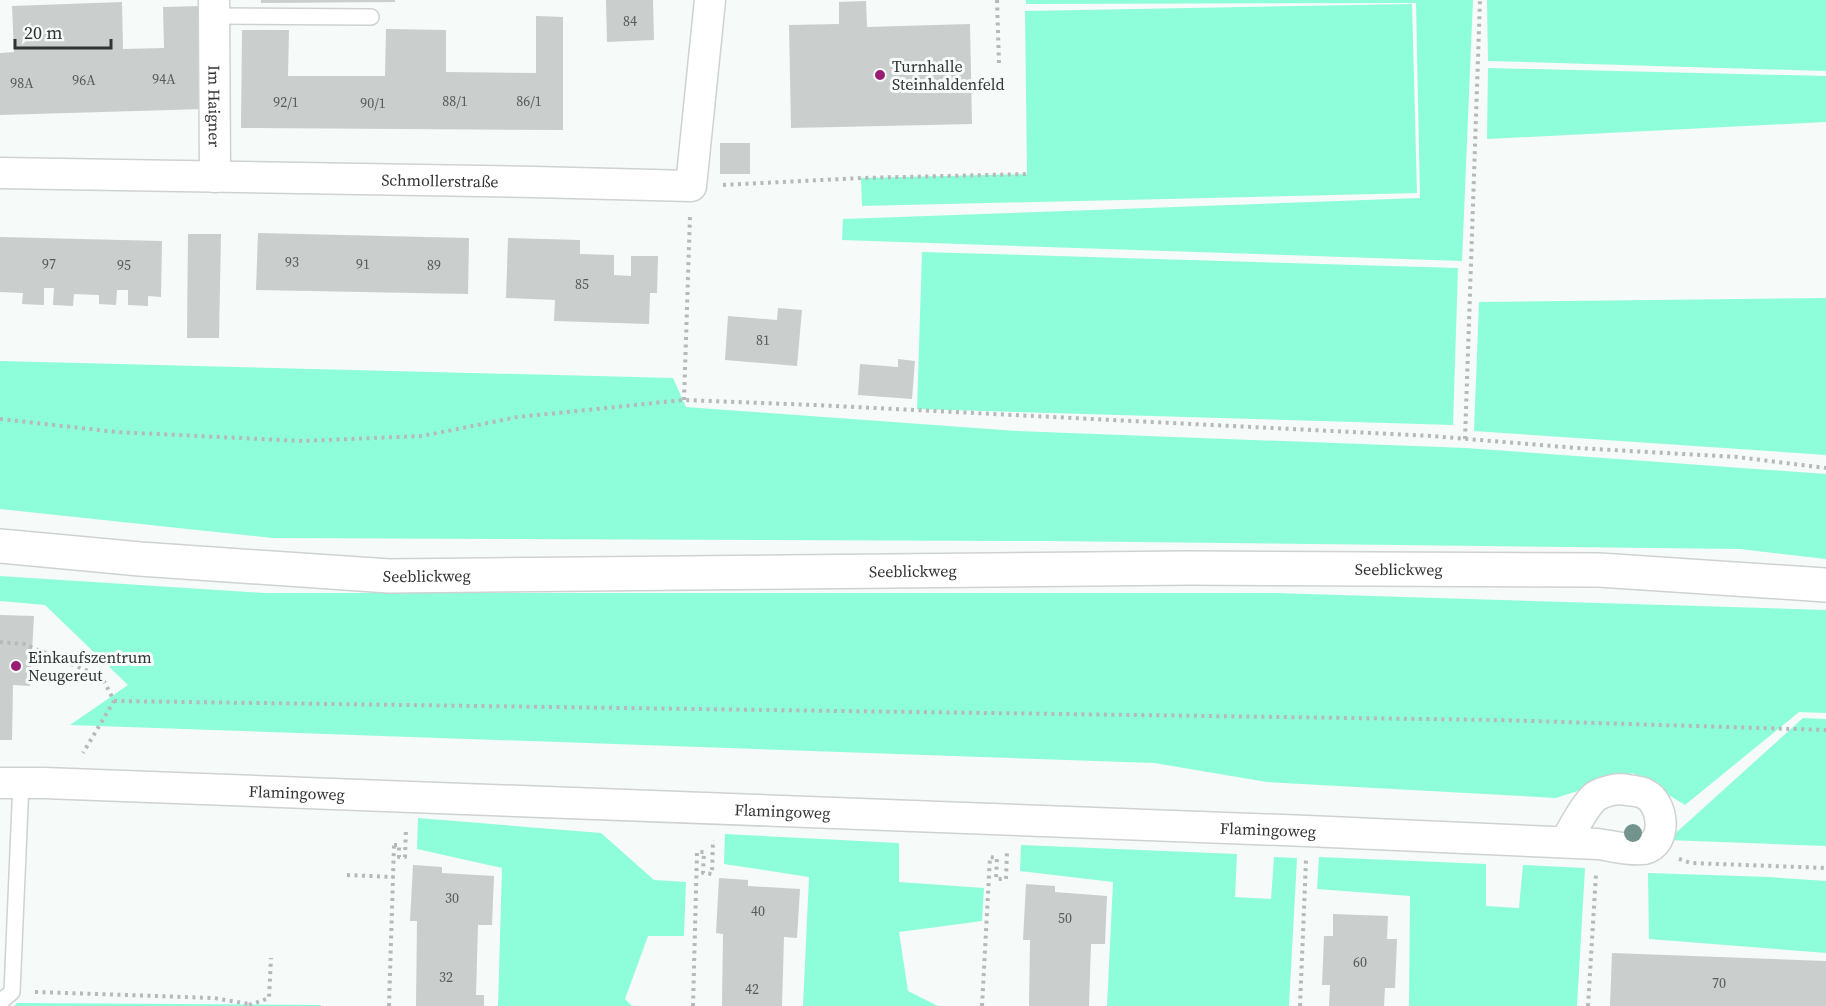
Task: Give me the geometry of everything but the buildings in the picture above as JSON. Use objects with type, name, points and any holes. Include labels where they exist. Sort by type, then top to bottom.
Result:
[{"type":"main road","name":"Seeblickweg","points":[[0,546],[140,559],[389,576],[1188,568],[1588,570],[1826,585]]},
{"type":"street","points":[[691,186],[710,0]]},
{"type":"street","name":"Im Haigner","points":[[214,8],[215,177]]},
{"type":"street","name":"Schmollerstraße","points":[[0,173],[691,186]]},
{"type":"street","name":"Flamingoweg","points":[[10,783],[1307,831],[1565,842],[1598,844],[1631,850],[1647,849]]},
{"type":"street","points":[[1565,842],[1582,814],[1596,797],[1618,789],[1645,794],[1656,804],[1661,826],[1658,840],[1647,849]]},
{"type":"lane","points":[[214,8],[371,17]]},
{"type":"lane","points":[[6,997],[10,783]]},
{"type":"path","points":[[998,0],[999,63]]},
{"type":"path","points":[[1465,439],[1480,0]]},
{"type":"path","points":[[684,400],[691,186],[861,178],[1028,174]]},
{"type":"path","points":[[0,419],[116,432],[302,441],[422,436],[518,417],[684,400],[1431,436],[1737,457],[1826,468]]},
{"type":"path","points":[[0,642],[24,644],[102,677],[114,701]]},
{"type":"path","points":[[114,701],[1498,720],[1826,730]]},
{"type":"path","points":[[72,784],[84,750],[114,701]]},
{"type":"path","points":[[693,1006],[697,852],[704,852],[703,873],[712,874],[715,809]]},
{"type":"path","points":[[982,1006],[990,857],[997,858],[996,879],[1006,879],[1008,820]]},
{"type":"path","points":[[1300,1006],[1307,831]]},
{"type":"path","points":[[1588,1006],[1598,844]]},
{"type":"path","points":[[390,1006],[394,845],[399,845],[399,857]]},
{"type":"path","points":[[1647,849],[1691,863],[1826,868]]},
{"type":"path","points":[[347,875],[393,877]]},
{"type":"path","points":[[6,997],[214,998],[249,1005],[269,998],[271,958]]},
{"type":"green space","points":[[1026,0],[1473,0],[1462,261],[842,240],[843,219],[1420,198],[1416,3],[1026,4]]},
{"type":"green space","points":[[1487,0],[1826,0],[1826,71],[1488,61]]},
{"type":"green space","points":[[1412,4],[1417,193],[862,206],[861,178],[1027,174],[1025,11]]},
{"type":"green space","points":[[1488,68],[1826,76],[1826,122],[1487,139]]},
{"type":"green space","points":[[922,252],[1458,268],[1453,425],[917,409]]},
{"type":"green space","points":[[1826,298],[1826,455],[1474,431],[1479,302]]},
{"type":"green space","points":[[0,361],[673,378],[686,407],[1017,431],[1466,448],[1826,474],[1826,559],[1740,549],[1045,541],[273,538],[0,509]]},
{"type":"green space","points":[[0,576],[265,593],[1275,593],[1826,610],[1826,713],[1799,712],[1685,805],[1633,773],[1556,798],[1267,782],[1154,763],[70,725],[128,685],[45,605],[0,601]]},
{"type":"green space","points":[[1803,718],[1826,719],[1826,846],[1668,840]]},
{"type":"green space","points":[[418,818],[601,833],[654,880],[686,882],[684,936],[648,936],[625,999],[632,1006],[498,1006],[502,868],[417,849]]},
{"type":"green space","points":[[725,834],[899,843],[899,882],[984,888],[982,921],[899,932],[908,991],[938,1006],[803,1006],[809,877],[724,864]]},
{"type":"green space","points":[[1021,845],[1237,854],[1235,897],[1271,899],[1274,857],[1297,858],[1289,1006],[1107,1006],[1113,882],[1020,871]]},
{"type":"green space","points":[[1319,857],[1486,864],[1486,906],[1519,908],[1523,865],[1585,868],[1577,1006],[1409,1006],[1410,896],[1317,889]]},
{"type":"green space","points":[[1648,873],[1826,881],[1826,953],[1649,939]]},
{"type":"green space","points":[[17,1003],[321,1005],[321,1006],[14,1006]]},
{"type":"place","name":"Turnhalle Steinhaldenfeld","points":[[880,75]]},
{"type":"place","name":"Einkaufszentrum Neugereut","points":[[16,666]]}]
